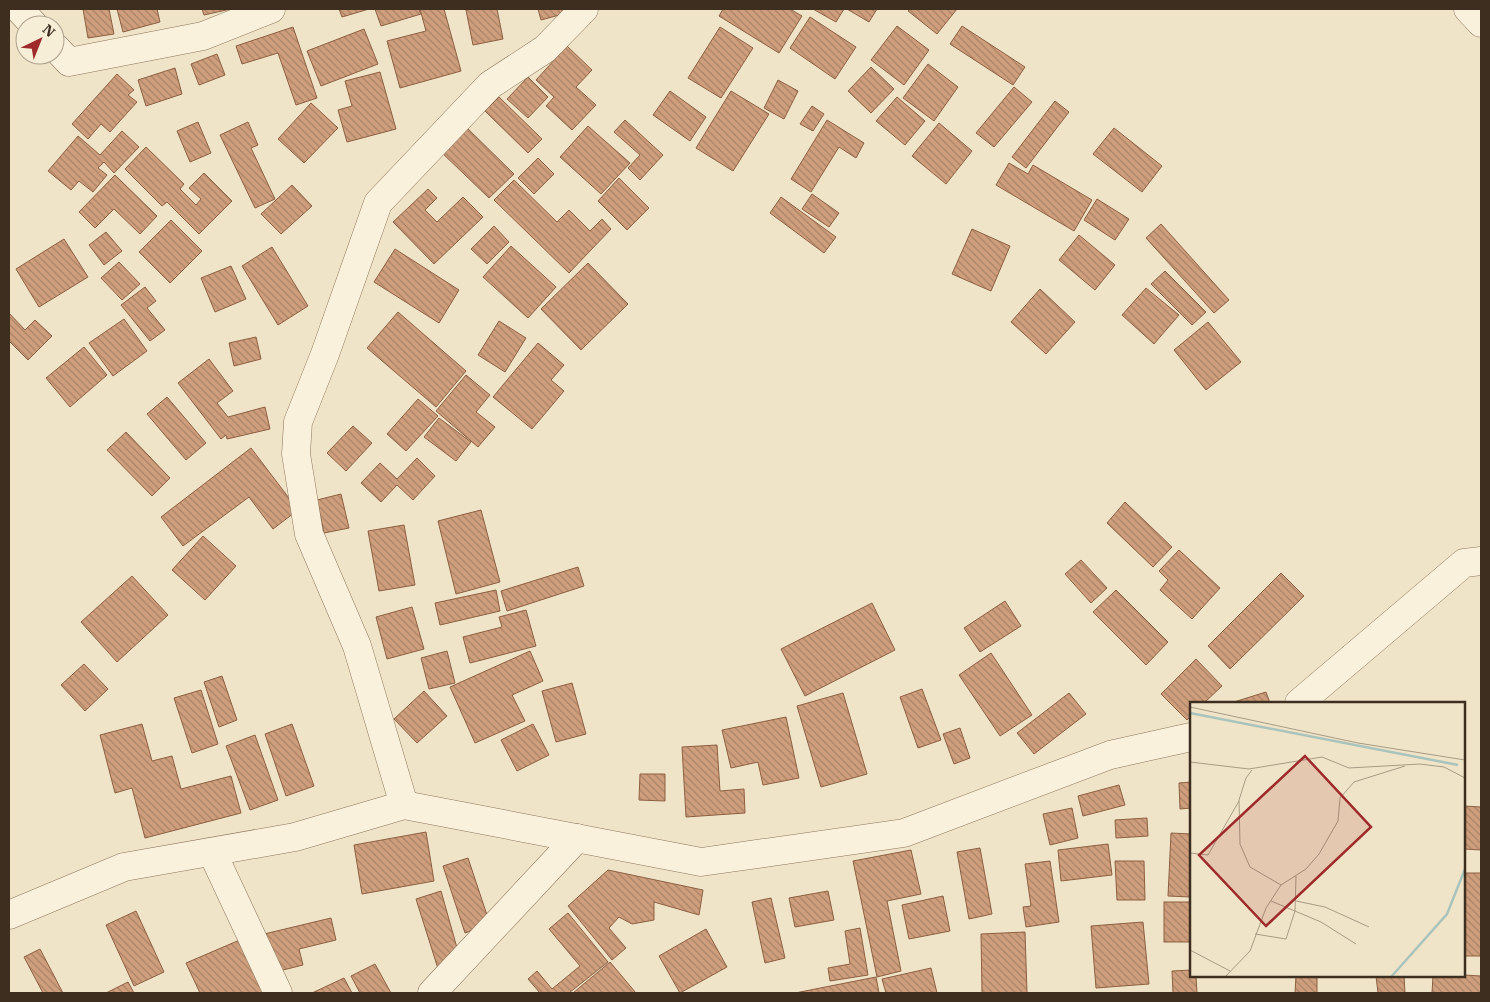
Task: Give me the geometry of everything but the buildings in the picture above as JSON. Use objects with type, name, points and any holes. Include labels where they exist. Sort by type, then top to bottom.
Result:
[{"type":"street","points":[[65,58],[69,62],[203,36],[271,9]]},
{"type":"street","points":[[404,805],[357,646],[309,534],[296,454],[298,422],[325,354],[378,203],[490,85],[545,49],[584,9]]},
{"type":"street","points":[[1468,9],[1481,22]]},
{"type":"street","points":[[1300,702],[1464,563],[1481,561]]},
{"type":"street","points":[[9,915],[124,867],[295,837],[404,805],[701,862],[904,833],[1110,755],[1190,737]]},
{"type":"street","points":[[432,993],[577,838]]},
{"type":"street","points":[[212,852],[278,993]]}]
